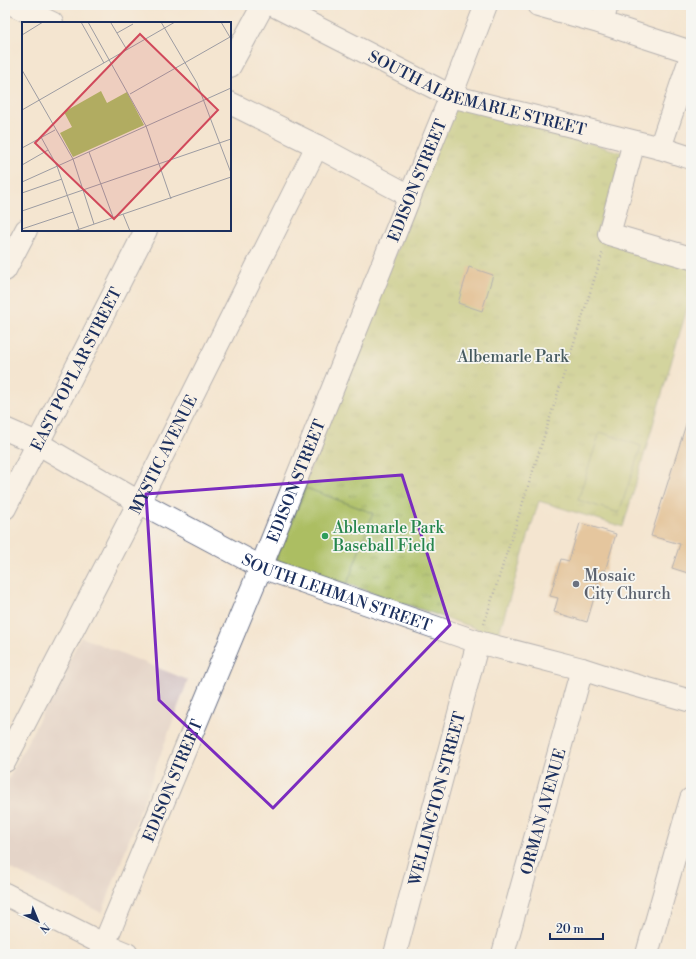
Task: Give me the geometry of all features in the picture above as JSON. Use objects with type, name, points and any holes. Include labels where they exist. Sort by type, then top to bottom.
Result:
[{"type":"street","points":[[5,17],[13,5],[50,22]]},
{"type":"street","points":[[231,64],[263,5]]},
{"type":"street","name":"SOUTH ALBEMARLE STREET","points":[[273,5],[451,96],[660,148],[691,158]]},
{"type":"street","name":"EDISON STREET","points":[[102,949],[261,566],[451,96],[486,5]]},
{"type":"street","points":[[538,5],[604,14],[691,52]]},
{"type":"street","points":[[660,148],[691,56]]},
{"type":"street","points":[[231,103],[317,146],[410,196]]},
{"type":"street","points":[[634,142],[609,234],[691,258]]},
{"type":"street","name":"MYSTIC AVENUE","points":[[5,761],[139,502],[317,146]]},
{"type":"street","points":[[5,270],[25,231]]},
{"type":"street","name":"EAST POPLAR STREET","points":[[5,508],[145,231]]},
{"type":"street","name":"SOUTH LEHMAN STREET","points":[[5,429],[37,443],[139,502],[261,566],[478,642],[582,669],[691,700]]},
{"type":"street","name":"WELLINGTON STREET","points":[[394,954],[478,642]]},
{"type":"street","name":"ORMAN AVENUE","points":[[503,954],[582,669]]},
{"type":"street","points":[[648,954],[686,831],[691,799]]},
{"type":"street","points":[[6,898],[102,949],[127,954]]},
{"type":"path","points":[[478,642],[609,234]]},
{"type":"highlighted area","points":[[402,475],[450,625],[273,808],[159,700],[146,494]]},
{"type":"shaded area","points":[[81,637],[188,680],[102,913],[5,866],[5,786]]},
{"type":"green space","name":"Albemarle Park","points":[[455,104],[624,153],[596,234],[691,267],[691,295],[623,527],[539,501],[498,636],[347,584],[273,563]]},
{"type":"green space","points":[[600,432],[641,446],[619,513],[578,500]]},
{"type":"green space","name":"Ablemarle Park Baseball Field","points":[[306,488],[373,513],[347,584],[276,560]]},
{"type":"building","points":[[469,267],[493,275],[482,311],[458,303]]},
{"type":"building","points":[[688,418],[691,418],[691,574],[672,568],[680,544],[651,536]]},
{"type":"building","name":"Mosaic City Church","points":[[580,523],[616,534],[605,571],[602,570],[587,622],[554,612],[558,598],[550,596],[561,559],[569,561]]},
{"type":"place","name":"Ablemarle Park Baseball Field","points":[[325,536]]},
{"type":"place","name":"Mosaic City Church","points":[[576,584]]}]
